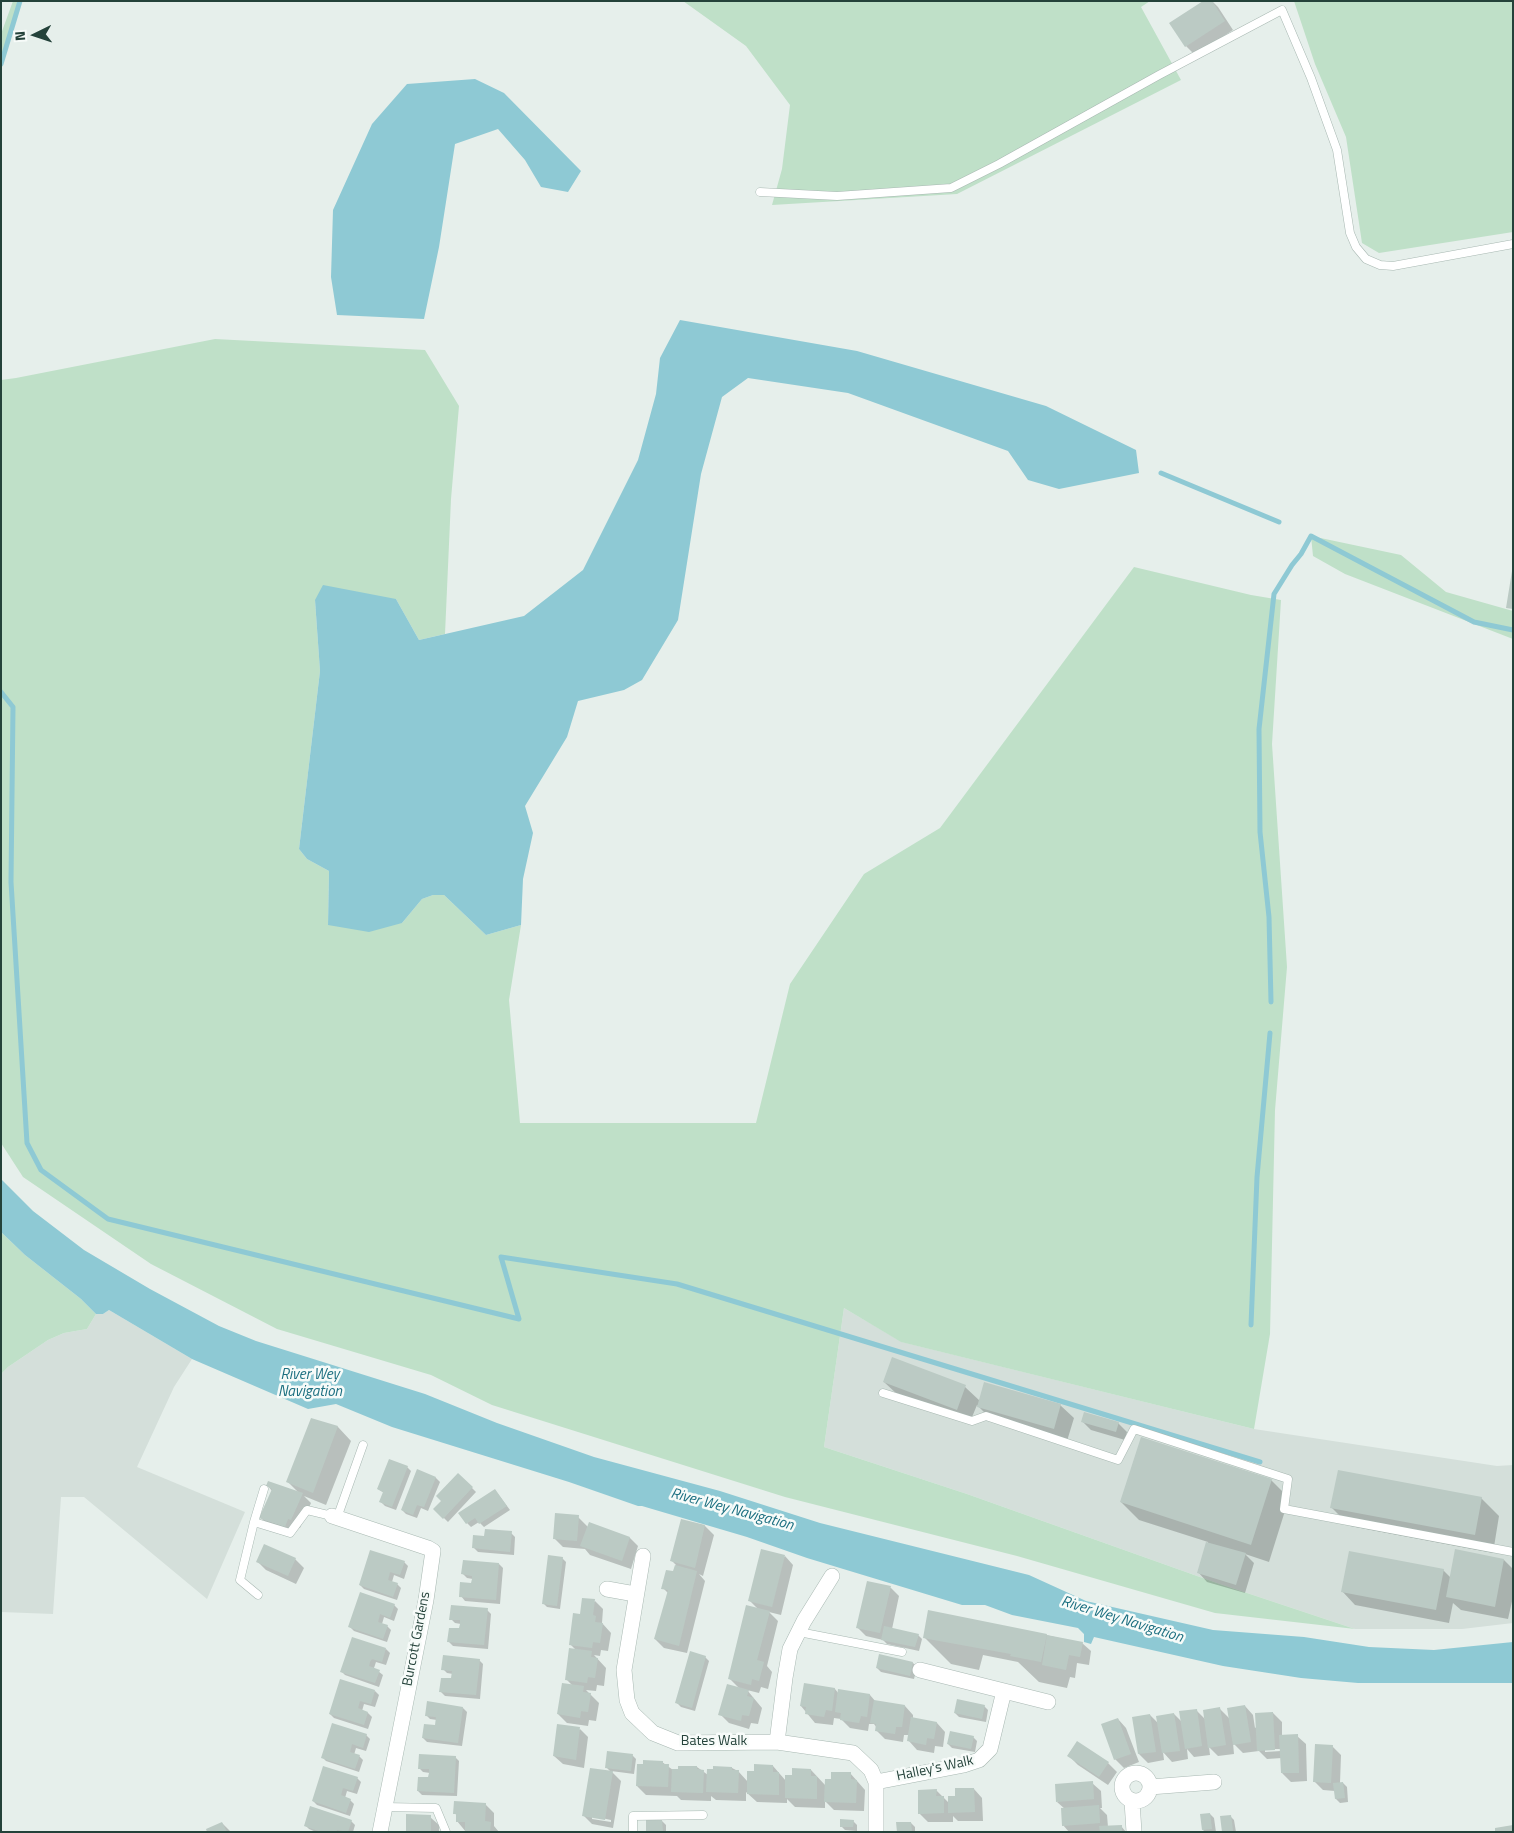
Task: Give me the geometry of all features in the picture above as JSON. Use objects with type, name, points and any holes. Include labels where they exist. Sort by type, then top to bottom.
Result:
[{"type":"street","name":"Burcott Gardens","points":[[334,1517],[433,1551],[426,1600],[380,1832]]},
{"type":"street","name":"Bates Walk","points":[[642,1556],[624,1670],[627,1700],[632,1713],[642,1724],[653,1733],[678,1743],[777,1742],[853,1753],[864,1761],[871,1770],[876,1782]]},
{"type":"street","points":[[777,1742],[790,1649],[832,1576]]},
{"type":"street","points":[[607,1589],[635,1594]]},
{"type":"street","points":[[920,1670],[1048,1702]]},
{"type":"street","name":"Halley's Walk","points":[[876,1782],[964,1765],[979,1760],[990,1749],[1004,1691]]},
{"type":"street","points":[[1134,1773],[1147,1778],[1150,1787],[1141,1800],[1132,1801],[1122,1791],[1125,1777],[1134,1773]]},
{"type":"street","points":[[876,1782],[876,1832]]},
{"type":"street","points":[[1150,1787],[1214,1782]]},
{"type":"street","points":[[1132,1801],[1134,1832]]},
{"type":"lane","points":[[1279,1],[1338,150],[1350,233],[1356,247],[1366,259],[1380,265],[1393,266],[1513,244]]},
{"type":"lane","points":[[760,192],[837,196],[951,188],[999,164],[1282,10]]},
{"type":"lane","points":[[883,1393],[972,1421],[986,1416],[1118,1460],[1134,1429],[1288,1479],[1284,1508],[1513,1552]]},
{"type":"lane","points":[[254,1522],[290,1533],[306,1510],[334,1517],[363,1445]]},
{"type":"lane","points":[[258,1596],[240,1580],[264,1489]]},
{"type":"lane","points":[[799,1632],[902,1652]]},
{"type":"lane","points":[[385,1807],[436,1808],[446,1832]]},
{"type":"lane","points":[[633,1832],[633,1816],[703,1815]]},
{"type":"shaded area","points":[[844,1308],[902,1342],[1254,1429],[1497,1466],[1513,1465],[1513,1623],[1462,1629],[1355,1629],[1214,1582],[967,1494],[824,1447]]},
{"type":"shaded area","points":[[109,1310],[192,1359],[174,1387],[137,1467],[245,1512],[207,1599],[84,1497],[61,1497],[53,1614],[1,1612],[1,1374],[8,1367],[48,1340],[64,1333],[87,1329],[96,1314],[103,1314]]},
{"type":"green space","points":[[13,1],[20,1],[1,64],[1,34]]},
{"type":"green space","points":[[683,1],[1150,1],[1141,7],[1181,80],[957,194],[772,205],[782,169],[790,105],[746,46]]},
{"type":"green space","points":[[1294,1],[1513,1],[1513,232],[1379,253],[1362,243],[1346,137],[1315,64]]},
{"type":"green space","points":[[215,339],[425,350],[459,406],[451,499],[445,634],[419,640],[396,599],[315,600],[320,671],[299,849],[307,859],[329,871],[328,925],[402,923],[422,899],[433,895],[444,895],[486,935],[521,925],[509,1000],[520,1123],[756,1123],[790,984],[864,874],[940,828],[1134,567],[1251,595],[1281,600],[1272,744],[1287,967],[1275,1110],[1270,1334],[1254,1429],[901,1342],[844,1308],[824,1447],[967,1494],[1214,1582],[1355,1629],[1215,1613],[1017,1556],[785,1497],[492,1405],[431,1375],[277,1329],[151,1264],[23,1177],[1,1143],[1,380]]},
{"type":"green space","points":[[1311,536],[1401,555],[1446,592],[1513,611],[1513,639],[1345,574],[1313,556]]},
{"type":"green space","points":[[1,1232],[25,1255],[81,1299],[96,1314],[87,1329],[64,1333],[48,1340],[8,1367],[1,1374]]},
{"type":"water","points":[[475,79],[504,93],[581,171],[568,192],[541,187],[525,160],[498,129],[455,144],[439,247],[424,319],[337,315],[331,277],[333,210],[372,124],[407,84]]},
{"type":"water","points":[[680,320],[857,351],[1046,406],[1136,450],[1139,473],[1059,489],[1028,480],[1008,451],[848,393],[748,378],[722,397],[701,474],[678,620],[642,680],[624,690],[578,701],[567,737],[525,806],[533,833],[523,879],[521,925],[486,935],[444,895],[433,895],[422,899],[402,923],[369,932],[328,925],[329,871],[307,859],[299,849],[320,671],[315,600],[323,585],[396,599],[419,640],[524,616],[583,570],[638,460],[656,394],[660,358]]},
{"type":"water","name":"River Wey Navigation","points":[[1,1179],[33,1211],[84,1250],[150,1289],[219,1326],[256,1341],[425,1394],[497,1423],[594,1457],[720,1491],[820,1523],[1029,1575],[1086,1601],[1213,1630],[1304,1637],[1369,1647],[1434,1650],[1513,1642],[1513,1683],[1358,1683],[1301,1678],[1223,1666],[1094,1637],[1091,1644],[1084,1642],[1084,1634],[1078,1628],[1012,1615],[985,1605],[962,1605],[807,1558],[747,1537],[638,1506],[569,1482],[392,1427],[336,1404],[308,1409],[192,1359],[109,1310],[103,1314],[96,1314],[81,1299],[25,1255],[1,1232]]},
{"type":"building","points":[[1203,1],[1212,1],[1225,21],[1185,47],[1169,23]]},
{"type":"building","points":[[1513,571],[1513,609],[1506,608]]},
{"type":"building","points":[[892,1357],[966,1385],[957,1410],[883,1382]]},
{"type":"building","points":[[984,1382],[1061,1404],[1054,1429],[977,1407]]},
{"type":"building","points":[[1084,1412],[1119,1422],[1116,1432],[1081,1422]]},
{"type":"building","points":[[311,1418],[338,1426],[313,1493],[286,1482]]},
{"type":"building","points":[[1141,1437],[1272,1479],[1251,1545],[1120,1502]]},
{"type":"building","points":[[389,1459],[408,1466],[392,1507],[379,1502],[383,1492],[377,1489]]},
{"type":"building","points":[[417,1469],[436,1477],[424,1507],[417,1505],[413,1515],[401,1510]]},
{"type":"building","points":[[1338,1470],[1482,1497],[1475,1535],[1330,1508]]},
{"type":"building","points":[[458,1473],[473,1487],[443,1519],[433,1509],[441,1501],[436,1496]]},
{"type":"building","points":[[268,1481],[303,1493],[291,1520],[288,1519],[285,1527],[259,1518],[272,1489],[266,1486]]},
{"type":"building","points":[[495,1489],[507,1506],[479,1524],[475,1518],[466,1524],[458,1513]]},
{"type":"building","points":[[555,1513],[579,1515],[577,1541],[553,1539]]},
{"type":"building","points":[[681,1519],[705,1525],[695,1568],[670,1561]]},
{"type":"building","points":[[589,1522],[630,1537],[622,1561],[580,1546]]},
{"type":"building","points":[[485,1529],[512,1531],[510,1552],[472,1548],[473,1535],[484,1536]]},
{"type":"building","points":[[1206,1542],[1246,1553],[1236,1585],[1197,1573]]},
{"type":"building","points":[[264,1544],[296,1558],[288,1576],[256,1562]]},
{"type":"building","points":[[761,1549],[785,1555],[772,1607],[748,1601]]},
{"type":"building","points":[[1455,1549],[1504,1559],[1495,1607],[1446,1597]]},
{"type":"building","points":[[370,1550],[405,1561],[400,1575],[390,1572],[388,1580],[398,1583],[393,1597],[359,1585]]},
{"type":"building","points":[[1349,1551],[1444,1569],[1436,1610],[1341,1592]]},
{"type":"building","points":[[548,1555],[563,1557],[557,1606],[542,1604]]},
{"type":"building","points":[[463,1560],[499,1563],[496,1600],[459,1597],[460,1582],[471,1583],[472,1579],[472,1576],[461,1574]]},
{"type":"building","points":[[675,1565],[697,1571],[679,1646],[654,1639],[668,1590],[661,1589],[666,1570],[673,1571]]},
{"type":"building","points":[[867,1581],[891,1586],[880,1633],[856,1628]]},
{"type":"building","points":[[360,1592],[395,1604],[390,1618],[380,1614],[378,1622],[388,1625],[383,1639],[348,1627]]},
{"type":"building","points":[[582,1598],[595,1599],[593,1615],[596,1616],[595,1622],[603,1623],[600,1643],[593,1642],[592,1648],[569,1645],[573,1613],[580,1614]]},
{"type":"building","points":[[451,1605],[488,1608],[484,1645],[447,1642],[449,1628],[459,1628],[460,1624],[460,1620],[449,1620]]},
{"type":"building","points":[[746,1605],[770,1611],[757,1660],[764,1662],[759,1681],[752,1679],[751,1685],[728,1679]]},
{"type":"building","points":[[928,1610],[1047,1634],[1041,1662],[1010,1656],[1011,1654],[923,1638]]},
{"type":"building","points":[[884,1626],[919,1634],[915,1647],[881,1640]]},
{"type":"building","points":[[1047,1635],[1083,1642],[1080,1657],[1069,1655],[1066,1670],[1042,1665]]},
{"type":"building","points":[[352,1637],[386,1648],[382,1662],[372,1659],[370,1662],[369,1666],[380,1670],[375,1683],[340,1672]]},
{"type":"building","points":[[569,1648],[592,1651],[591,1657],[598,1658],[595,1678],[588,1677],[587,1683],[565,1680]]},
{"type":"building","points":[[690,1651],[706,1656],[692,1708],[675,1703]]},
{"type":"building","points":[[879,1654],[913,1662],[910,1676],[876,1668]]},
{"type":"building","points":[[443,1655],[480,1659],[476,1695],[439,1692],[441,1678],[451,1678],[452,1671],[441,1670]]},
{"type":"building","points":[[340,1679],[375,1690],[371,1704],[360,1701],[358,1708],[368,1712],[364,1725],[329,1714]]},
{"type":"building","points":[[562,1683],[584,1686],[583,1692],[591,1693],[588,1712],[581,1711],[580,1718],[557,1714]]},
{"type":"building","points":[[804,1683],[835,1688],[832,1711],[826,1710],[824,1717],[805,1714],[806,1707],[800,1706]]},
{"type":"building","points":[[727,1684],[749,1690],[747,1696],[754,1698],[749,1716],[742,1715],[741,1721],[718,1715]]},
{"type":"building","points":[[838,1689],[870,1694],[867,1717],[861,1716],[859,1723],[840,1720],[841,1713],[835,1712]]},
{"type":"building","points":[[957,1699],[985,1705],[982,1719],[954,1713]]},
{"type":"building","points":[[874,1700],[905,1705],[902,1727],[896,1727],[895,1734],[875,1731],[876,1724],[870,1723]]},
{"type":"building","points":[[427,1701],[463,1707],[458,1743],[422,1738],[424,1724],[435,1725],[436,1717],[425,1716]]},
{"type":"building","points":[[1245,1705],[1251,1742],[1233,1745],[1227,1708]]},
{"type":"building","points":[[1220,1707],[1226,1745],[1208,1748],[1203,1710]]},
{"type":"building","points":[[1197,1709],[1202,1746],[1185,1749],[1179,1711]]},
{"type":"building","points":[[1273,1712],[1275,1750],[1257,1751],[1255,1713]]},
{"type":"building","points":[[1174,1713],[1180,1751],[1162,1753],[1156,1716]]},
{"type":"building","points":[[1150,1714],[1156,1752],[1138,1754],[1132,1717]]},
{"type":"building","points":[[911,1717],[937,1722],[934,1739],[927,1738],[926,1745],[907,1741]]},
{"type":"building","points":[[1118,1718],[1131,1754],[1114,1760],[1101,1724]]},
{"type":"building","points":[[332,1723],[367,1734],[363,1748],[352,1744],[350,1752],[360,1755],[355,1769],[321,1758]]},
{"type":"building","points":[[557,1724],[580,1727],[576,1760],[553,1756]]},
{"type":"building","points":[[950,1731],[974,1736],[971,1749],[947,1744]]},
{"type":"building","points":[[1298,1734],[1299,1773],[1281,1773],[1279,1735]]},
{"type":"building","points":[[1077,1741],[1109,1762],[1099,1777],[1067,1756]]},
{"type":"building","points":[[1315,1744],[1333,1745],[1331,1783],[1313,1782]]},
{"type":"building","points":[[607,1751],[633,1754],[631,1771],[605,1768]]},
{"type":"building","points":[[419,1754],[456,1756],[454,1793],[417,1791],[418,1777],[428,1777],[429,1773],[429,1769],[418,1769]]},
{"type":"building","points":[[643,1760],[663,1761],[663,1764],[669,1764],[668,1787],[636,1786],[637,1764],[643,1764]]},
{"type":"building","points":[[754,1764],[773,1765],[773,1772],[779,1772],[779,1795],[747,1794],[747,1771],[754,1771]]},
{"type":"building","points":[[323,1766],[358,1777],[353,1791],[343,1788],[341,1795],[351,1799],[346,1813],[312,1801]]},
{"type":"building","points":[[678,1766],[697,1766],[697,1769],[704,1770],[703,1793],[671,1792],[672,1769],[678,1769]]},
{"type":"building","points":[[713,1766],[732,1767],[732,1770],[739,1770],[738,1793],[706,1792],[707,1769],[713,1769]]},
{"type":"building","points":[[590,1768],[613,1771],[605,1820],[582,1816]]},
{"type":"building","points":[[792,1768],[811,1769],[811,1776],[817,1776],[817,1799],[785,1798],[785,1775],[792,1775]]},
{"type":"building","points":[[831,1772],[851,1772],[851,1779],[857,1780],[856,1803],[824,1802],[825,1779],[831,1779]]},
{"type":"building","points":[[1093,1781],[1094,1799],[1056,1802],[1055,1784]]},
{"type":"building","points":[[1343,1782],[1345,1798],[1335,1799],[1333,1783]]},
{"type":"building","points":[[955,1788],[974,1788],[975,1812],[948,1813],[948,1796],[955,1796]]},
{"type":"building","points":[[937,1789],[936,1796],[944,1796],[944,1813],[918,1814],[918,1790]]},
{"type":"building","points":[[454,1801],[486,1803],[485,1821],[491,1822],[490,1832],[465,1832],[465,1822],[456,1822],[456,1814],[453,1814]]},
{"type":"building","points":[[1099,1805],[1100,1823],[1062,1826],[1061,1808]]},
{"type":"building","points":[[310,1806],[352,1820],[348,1832],[337,1830],[336,1832],[321,1832],[304,1826]]},
{"type":"building","points":[[1210,1813],[1212,1829],[1202,1830],[1200,1814]]},
{"type":"building","points":[[406,1814],[431,1815],[431,1832],[406,1832]]},
{"type":"building","points":[[1231,1815],[1233,1831],[1222,1832],[1220,1816]]},
{"type":"building","points":[[840,1819],[854,1820],[853,1827],[840,1827]]},
{"type":"building","points":[[646,1820],[662,1820],[663,1832],[646,1832]]},
{"type":"building","points":[[222,1822],[227,1832],[207,1832],[206,1829]]},
{"type":"building","points":[[896,1822],[911,1822],[912,1832],[897,1832]]},
{"type":"building","points":[[1122,1825],[1122,1832],[1100,1832],[1099,1826]]},
{"type":"building","points":[[1513,1825],[1513,1832],[1495,1832],[1495,1828]]},
{"type":"waterway","points":[[1,64],[20,1]]},
{"type":"waterway","points":[[1161,473],[1279,522]]},
{"type":"waterway","points":[[1271,1002],[1269,917],[1260,832],[1259,729],[1274,594],[1292,565],[1311,536],[1474,622],[1513,630]]},
{"type":"waterway","points":[[1,692],[13,707],[11,882],[27,1143],[41,1170],[108,1219],[519,1319],[501,1257],[677,1284],[1260,1462]]},
{"type":"waterway","points":[[1251,1325],[1257,1177],[1270,1033]]}]
